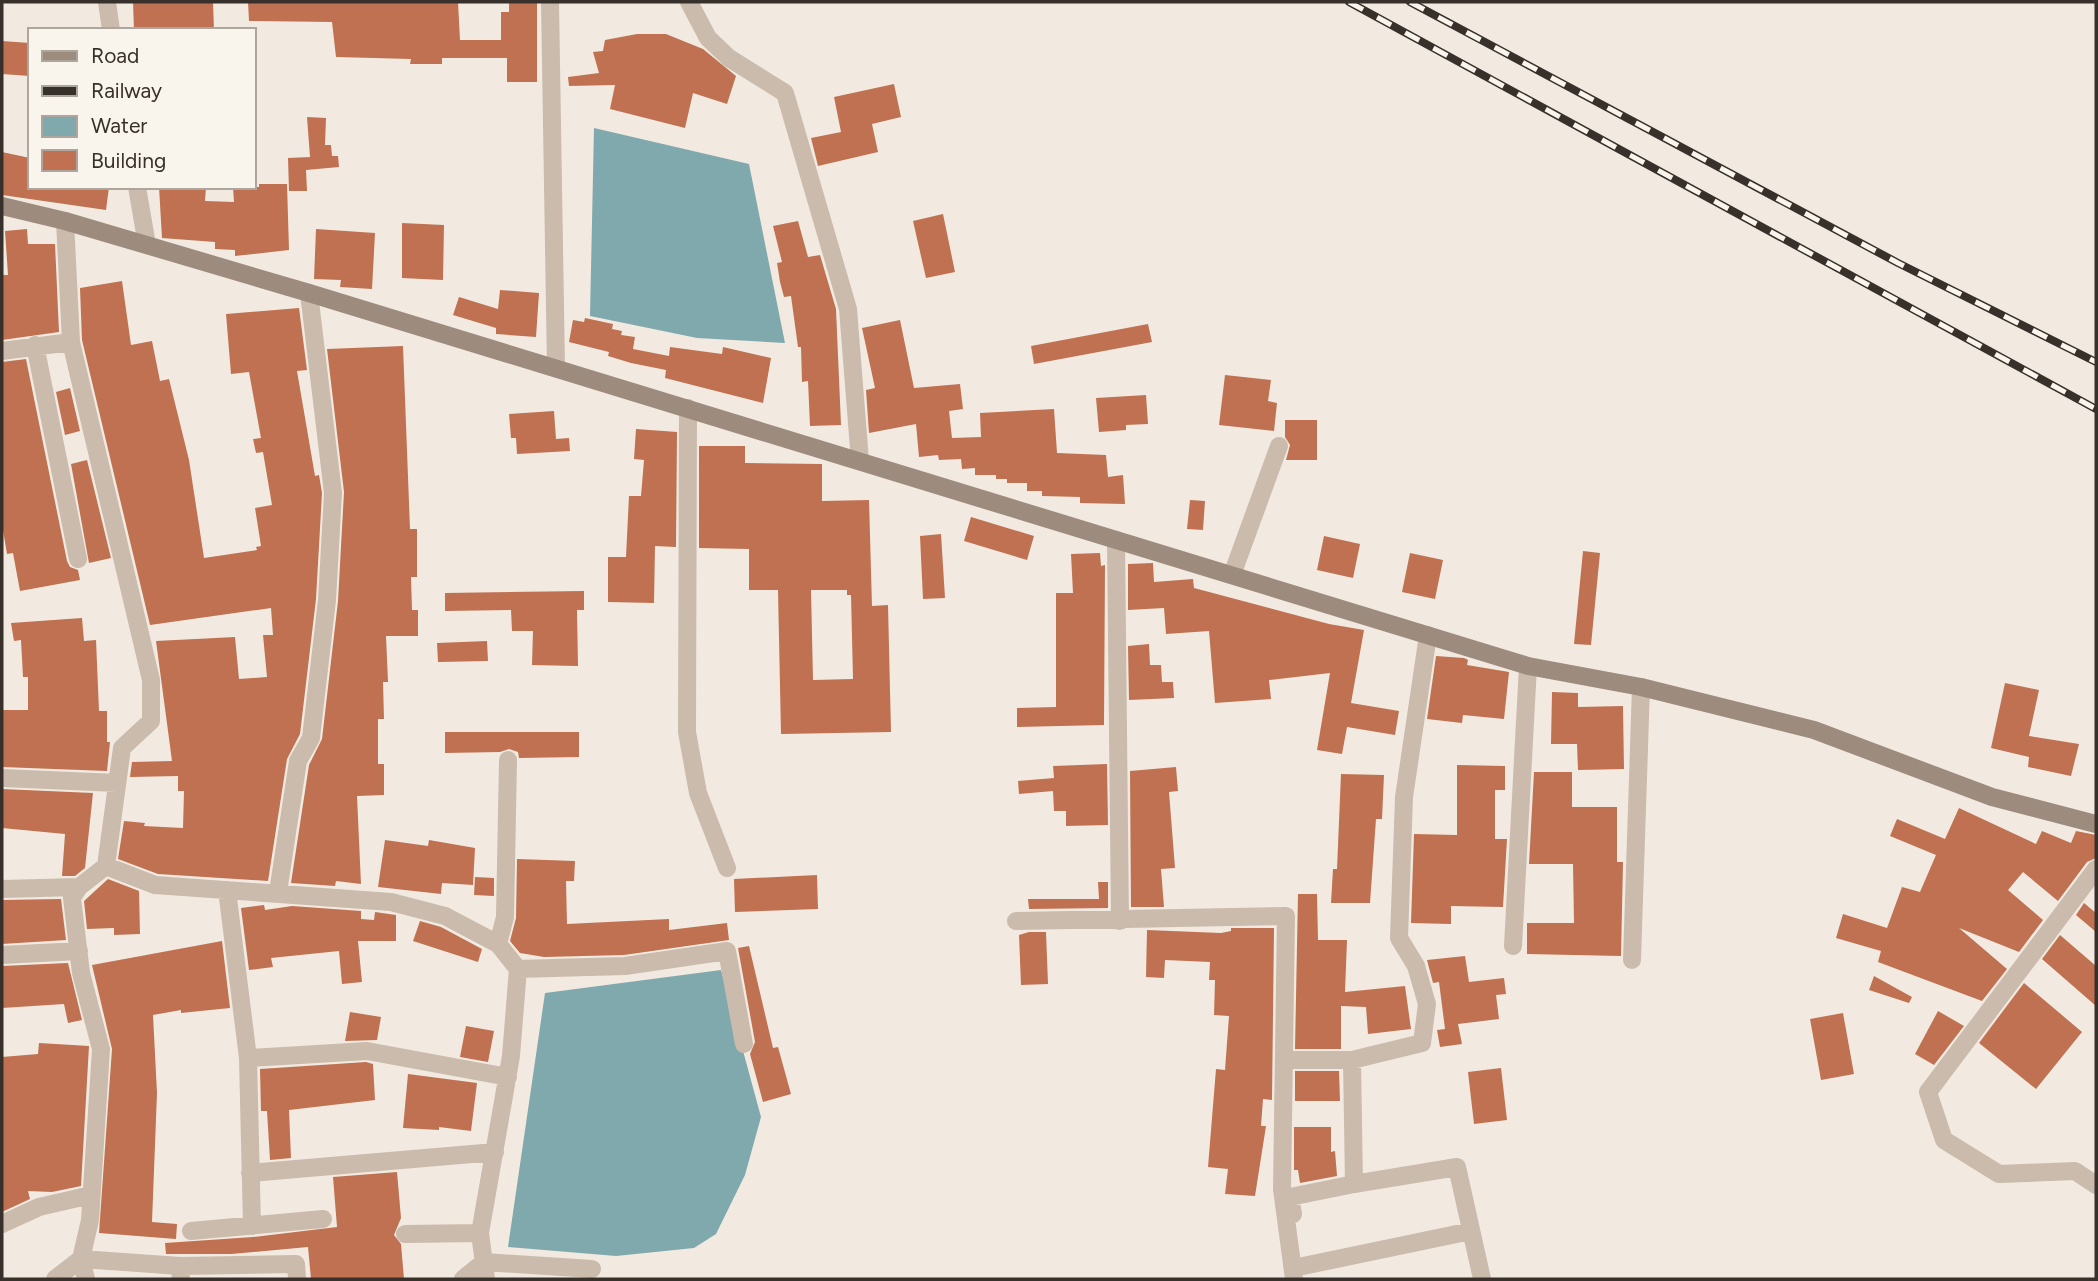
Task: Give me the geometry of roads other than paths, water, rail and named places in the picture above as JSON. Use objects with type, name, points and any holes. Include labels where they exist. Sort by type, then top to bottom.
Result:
[{"type":"main road","points":[[2,206],[65,221],[309,293],[1528,666],[1641,687],[1814,730],[1992,797],[2096,824]]},
{"type":"street","points":[[107,2],[111,28]]},
{"type":"street","points":[[550,2],[556,368]]},
{"type":"street","points":[[689,2],[708,38],[730,58],[785,93],[848,309],[860,461]]},
{"type":"street","points":[[137,189],[148,245]]},
{"type":"street","points":[[65,221],[71,341],[151,680],[151,720],[122,748],[106,866],[79,887],[72,898],[79,951],[101,1049],[91,1195],[81,1259],[86,1279]]},
{"type":"street","points":[[278,892],[298,761],[312,738],[327,600],[333,493],[309,293]]},
{"type":"street","points":[[2,351],[71,341]]},
{"type":"street","points":[[35,345],[78,559]]},
{"type":"street","points":[[688,408],[687,732],[698,793],[727,868]]},
{"type":"street","points":[[1232,575],[1279,446]]},
{"type":"street","points":[[1116,540],[1120,921]]},
{"type":"street","points":[[1284,1059],[1352,1060],[1422,1043],[1427,1004],[1416,966],[1399,938],[1404,797],[1428,635]]},
{"type":"street","points":[[1513,946],[1528,666]]},
{"type":"street","points":[[1632,960],[1641,687]]},
{"type":"street","points":[[498,944],[505,917],[508,760]]},
{"type":"street","points":[[2,778],[117,783]]},
{"type":"street","points":[[106,866],[155,885],[391,902],[445,916],[498,944],[518,969],[508,1077],[480,1233],[485,1271]]},
{"type":"street","points":[[2096,869],[1928,1092],[1944,1140],[1999,1174],[2075,1171],[2096,1185]]},
{"type":"street","points":[[2,889],[79,887]]},
{"type":"street","points":[[227,890],[247,1058],[252,1226]]},
{"type":"street","points":[[1016,921],[1286,916],[1282,1189],[1301,1275]]},
{"type":"street","points":[[2,955],[79,951]]},
{"type":"street","points":[[518,969],[625,965],[727,951],[744,1044]]},
{"type":"street","points":[[247,1058],[367,1051],[508,1077]]},
{"type":"street","points":[[1352,1060],[1354,1184]]},
{"type":"street","points":[[250,1173],[495,1152]]},
{"type":"street","points":[[1301,1275],[1290,1197],[1457,1167],[1482,1279]]},
{"type":"street","points":[[2,1224],[39,1207],[91,1195]]},
{"type":"street","points":[[191,1231],[323,1219]]},
{"type":"street","points":[[1301,1275],[1471,1231]]},
{"type":"street","points":[[405,1234],[480,1233]]},
{"type":"street","points":[[55,1279],[81,1259],[181,1273],[296,1264],[298,1279]]},
{"type":"street","points":[[463,1279],[485,1271],[592,1269]]},
{"type":"water","points":[[594,128],[749,164],[785,343],[697,338],[590,316]]},
{"type":"water","points":[[721,970],[761,1117],[745,1175],[716,1234],[694,1248],[616,1256],[508,1247],[545,993]]},
{"type":"railway","points":[[1349,2],[2096,409]]},
{"type":"railway","points":[[1410,2],[1898,263],[2096,362]]}]
